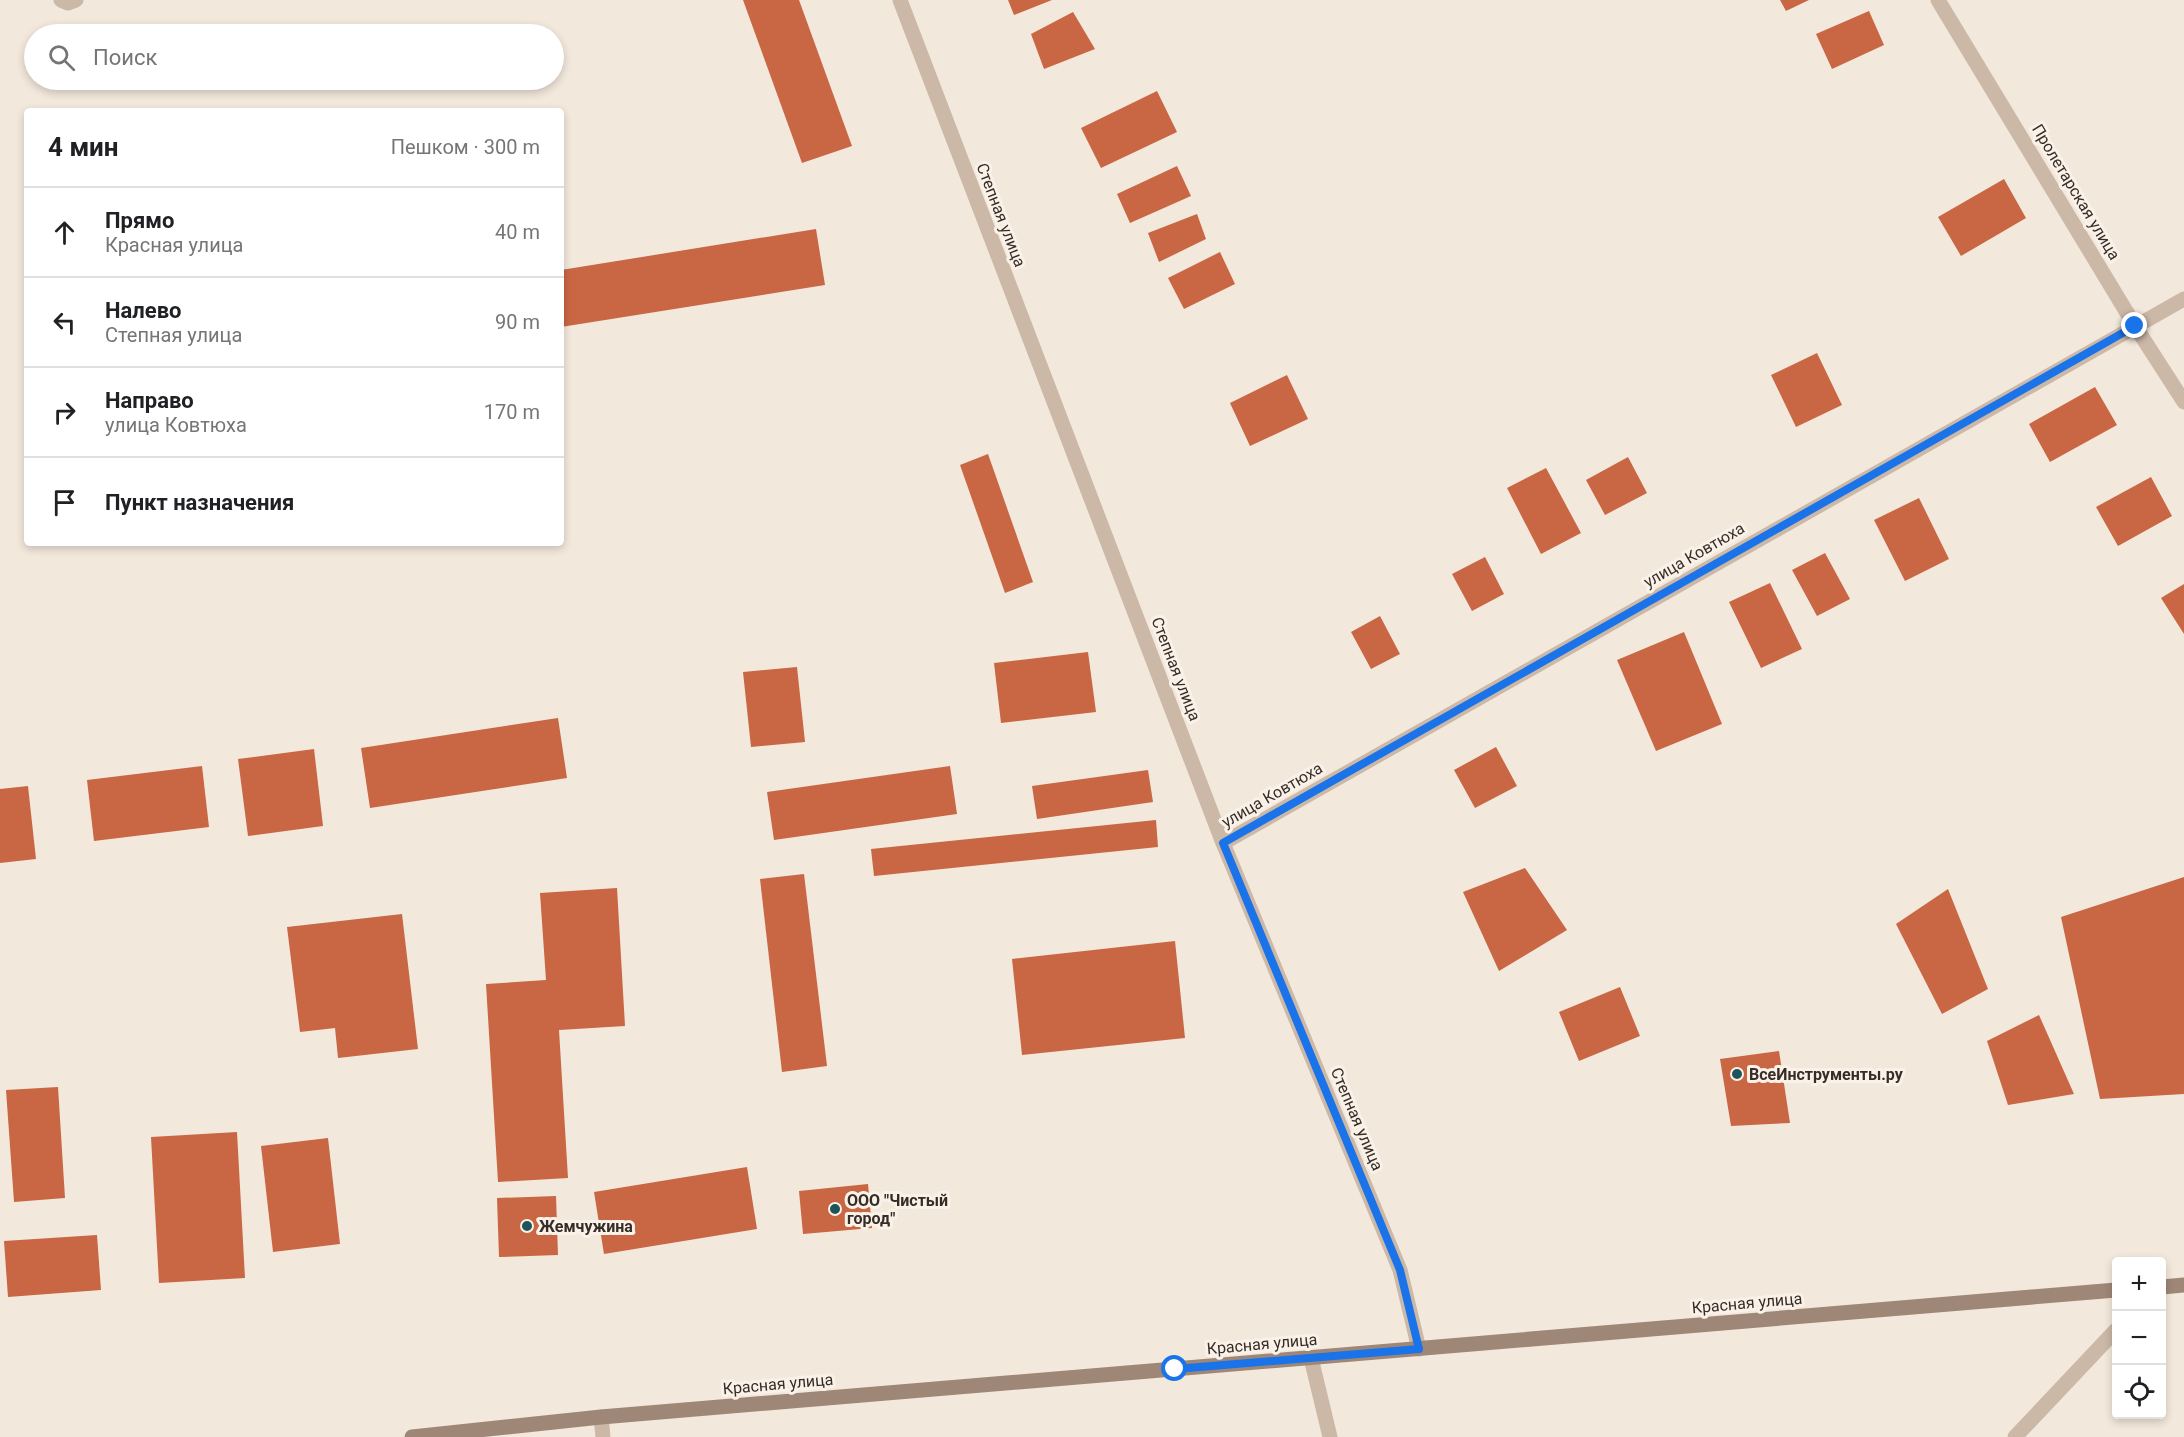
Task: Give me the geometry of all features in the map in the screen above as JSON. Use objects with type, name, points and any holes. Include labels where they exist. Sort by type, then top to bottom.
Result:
[{"type":"main road","points":[[2166,1287],[2184,1285]]},
{"type":"main road","name":"Красная улица","points":[[412,1437],[601,1417],[2112,1290]]},
{"type":"street","points":[[61,0],[68,3],[76,0]]},
{"type":"street","name":"Степная улица","points":[[900,0],[1223,843],[1400,1270],[1419,1349]]},
{"type":"street","name":"Пролетарская улица","points":[[1938,0],[2135,326],[2184,402]]},
{"type":"street","name":"улица Ковтюха","points":[[1223,843],[2184,299]]},
{"type":"street","points":[[2015,1437],[2112,1334]]},
{"type":"street","points":[[1311,1358],[1330,1437]]},
{"type":"street","points":[[601,1417],[603,1437]]},
{"type":"building","points":[[743,0],[799,0],[852,146],[802,163]]},
{"type":"building","points":[[1008,0],[1052,0],[1014,15]]},
{"type":"building","points":[[1780,0],[1809,0],[1786,11]]},
{"type":"building","points":[[1869,11],[1884,45],[1832,69],[1816,34]]},
{"type":"building","points":[[1073,12],[1095,49],[1044,69],[1031,34]]},
{"type":"building","points":[[1157,91],[1177,132],[1101,168],[1081,128]]},
{"type":"building","points":[[1177,166],[1191,196],[1130,223],[1117,194]]},
{"type":"building","points":[[2004,179],[2026,218],[1961,256],[1938,217]]},
{"type":"building","points":[[1197,214],[1206,239],[1159,262],[1148,233]]},
{"type":"building","points":[[816,229],[825,285],[564,327],[564,270]]},
{"type":"building","points":[[1220,252],[1235,284],[1184,309],[1168,278]]},
{"type":"building","points":[[1817,353],[1842,405],[1796,427],[1771,375]]},
{"type":"building","points":[[1287,375],[1308,419],[1250,446],[1230,403]]},
{"type":"building","points":[[2095,387],[2117,425],[2050,462],[2029,424]]},
{"type":"building","points":[[988,454],[1033,582],[1005,593],[960,465]]},
{"type":"building","points":[[1628,457],[1647,493],[1605,515],[1586,480]]},
{"type":"building","points":[[1546,468],[1581,533],[1541,554],[1507,488]]},
{"type":"building","points":[[2151,477],[2172,516],[2118,546],[2096,507]]},
{"type":"building","points":[[1919,498],[1949,559],[1905,581],[1874,520]]},
{"type":"building","points":[[1825,553],[1850,599],[1817,616],[1792,570]]},
{"type":"building","points":[[1485,557],[1504,594],[1472,611],[1452,574]]},
{"type":"building","points":[[1770,583],[1802,649],[1761,668],[1729,602]]},
{"type":"building","points":[[2184,584],[2184,634],[2161,598]]},
{"type":"building","points":[[1380,616],[1400,654],[1371,669],[1351,632]]},
{"type":"building","points":[[1684,632],[1722,724],[1656,751],[1617,660]]},
{"type":"building","points":[[1088,652],[1096,712],[1001,723],[994,663]]},
{"type":"building","points":[[797,667],[805,742],[751,747],[743,672]]},
{"type":"building","points":[[558,718],[567,778],[370,808],[361,748]]},
{"type":"building","points":[[1496,747],[1517,786],[1475,808],[1454,770]]},
{"type":"building","points":[[314,749],[323,826],[248,836],[238,759]]},
{"type":"building","points":[[202,766],[209,827],[94,841],[87,780]]},
{"type":"building","points":[[950,766],[957,814],[774,840],[767,792]]},
{"type":"building","points":[[1148,770],[1153,802],[1037,819],[1032,786]]},
{"type":"building","points":[[28,786],[36,859],[0,863],[0,789]]},
{"type":"building","points":[[1156,820],[1158,847],[874,876],[871,849]]},
{"type":"building","points":[[1525,868],[1567,930],[1499,971],[1463,892]]},
{"type":"building","points":[[804,874],[827,1066],[782,1072],[760,879]]},
{"type":"building","points":[[2184,877],[2184,1094],[2100,1099],[2061,917]]},
{"type":"building","points":[[617,888],[625,1026],[559,1030],[568,1178],[498,1182],[486,984],[546,980],[540,893]]},
{"type":"building","points":[[1948,889],[1988,989],[1942,1014],[1896,924]]},
{"type":"building","points":[[402,914],[418,1049],[338,1058],[335,1028],[300,1032],[287,927]]},
{"type":"building","points":[[1175,941],[1185,1038],[1022,1055],[1012,959]]},
{"type":"building","points":[[1620,987],[1640,1036],[1579,1061],[1559,1012]]},
{"type":"building","points":[[2039,1015],[2074,1094],[2008,1105],[1987,1041]]},
{"type":"building","points":[[1779,1051],[1790,1123],[1731,1126],[1720,1059]]},
{"type":"building","points":[[58,1087],[65,1198],[14,1202],[6,1090]]},
{"type":"building","points":[[237,1132],[245,1278],[159,1283],[151,1137]]},
{"type":"building","points":[[328,1138],[340,1244],[273,1252],[261,1146]]},
{"type":"building","points":[[747,1167],[757,1229],[604,1254],[594,1192]]},
{"type":"building","name":"ООО \"Чистый город\"","points":[[868,1184],[872,1228],[803,1234],[799,1191]]},
{"type":"building","name":"Жемчужина","points":[[556,1196],[558,1255],[499,1257],[497,1198]]},
{"type":"building","points":[[97,1235],[101,1290],[8,1297],[4,1241]]},
{"type":"place","name":"ВсеИнструменты.ру","points":[[1737,1074]]},
{"type":"place","name":"ООО \"Чистый город\"","points":[[835,1209]]},
{"type":"place","name":"Жемчужина","points":[[527,1226]]},
{"type":"route","points":[[1175,1369],[1419,1349],[1400,1270],[1223,843],[2135,326]]}]
